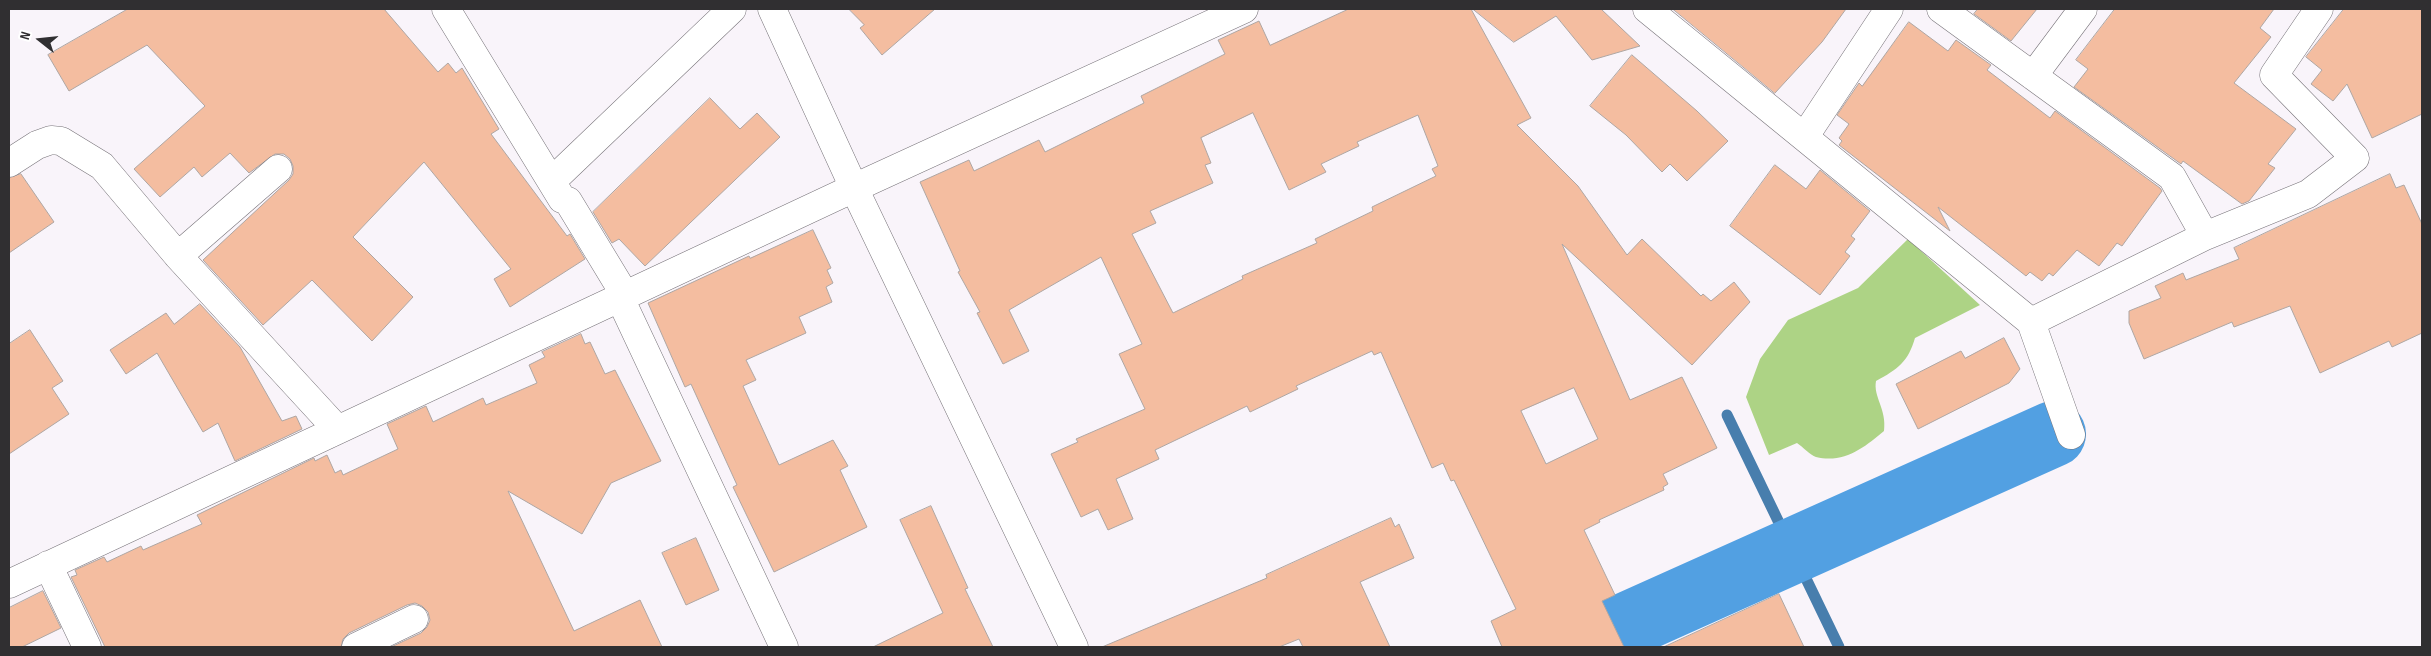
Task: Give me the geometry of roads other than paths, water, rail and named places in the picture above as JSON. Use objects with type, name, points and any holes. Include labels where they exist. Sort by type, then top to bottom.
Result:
[{"type":"street","points":[[446,9],[562,199],[568,201],[622,296],[784,647]]},
{"type":"street","points":[[552,181],[732,9]]},
{"type":"street","points":[[772,9],[854,188],[1074,647]]},
{"type":"street","points":[[9,584],[622,296],[1244,9]]},
{"type":"street","points":[[1647,9],[2031,322],[2071,435]]},
{"type":"street","points":[[1805,136],[1889,9]]},
{"type":"street","points":[[1941,9],[2172,177],[2205,236]]},
{"type":"street","points":[[2034,76],[2083,9]]},
{"type":"street","points":[[2031,322],[2205,236],[2308,194],[2354,158],[2274,75],[2319,9]]},
{"type":"street","points":[[9,163],[37,145],[51,140],[61,141],[102,166],[178,256],[337,429]]},
{"type":"street","points":[[178,256],[278,169]]},
{"type":"street","points":[[48,565],[87,647]]},
{"type":"street","points":[[356,647],[414,619]]},
{"type":"waterway","points":[[1727,415],[1839,647]]},
{"type":"waterway","points":[[1578,647],[2053,434]]}]
